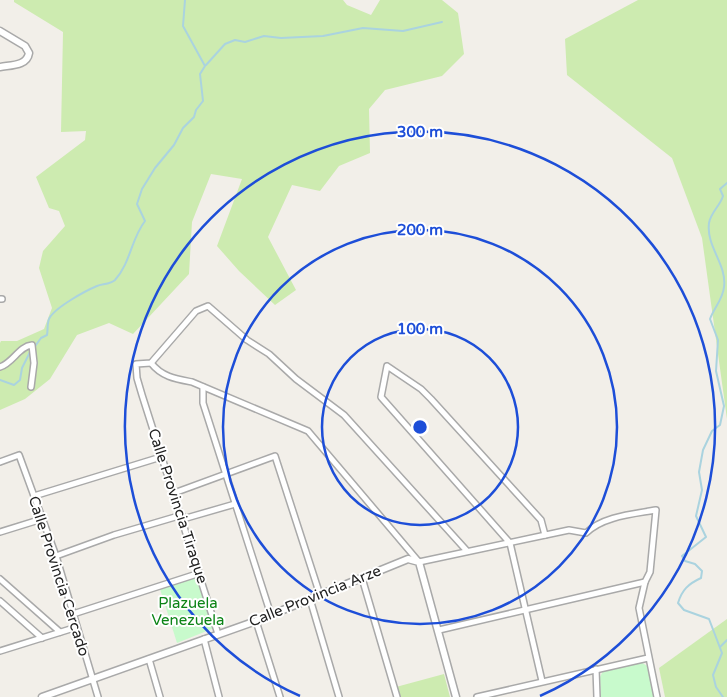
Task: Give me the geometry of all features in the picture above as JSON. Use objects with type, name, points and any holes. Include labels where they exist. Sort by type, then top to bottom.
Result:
[{"type":"street","points":[[0,31],[25,46],[29,53],[27,60],[22,63],[0,67]]},
{"type":"street","points":[[456,697],[419,562],[308,431],[192,382],[173,379],[157,370],[151,363],[196,311],[208,306],[247,340],[269,354],[296,379],[344,415],[467,551]]},
{"type":"street","points":[[0,367],[12,361],[26,347],[32,345],[34,363],[31,387]]},
{"type":"street","name":"Calle Provincia Tiraque","points":[[151,363],[136,364],[137,378],[161,457],[183,517],[218,634]]},
{"type":"street","points":[[542,681],[510,543],[381,398],[387,366],[431,399],[541,520],[545,536]]},
{"type":"street","points":[[203,387],[203,403],[271,615]]},
{"type":"street","name":"Calle Provincia Cercado","points":[[0,462],[19,455],[56,556],[98,697]]},
{"type":"street","points":[[174,492],[227,475],[275,456],[320,595]]},
{"type":"street","points":[[34,496],[161,457]]},
{"type":"street","points":[[56,556],[114,535],[235,504]]},
{"type":"street","points":[[419,562],[569,530],[586,533],[591,528],[625,515],[656,510],[650,572],[639,608],[657,697]]},
{"type":"street","points":[[0,532],[42,518]]},
{"type":"street","name":"Calle Provincia Arze","points":[[44,697],[256,621],[408,559],[419,562]]},
{"type":"street","points":[[73,614],[200,573]]},
{"type":"street","points":[[362,578],[396,697]]},
{"type":"street","points":[[0,579],[60,632]]},
{"type":"street","points":[[439,630],[646,582]]},
{"type":"street","points":[[310,599],[339,697]]},
{"type":"street","points":[[0,602],[42,638]]},
{"type":"street","points":[[256,621],[280,697]]},
{"type":"street","points":[[0,651],[77,628]]},
{"type":"street","points":[[204,639],[219,697]]},
{"type":"street","points":[[477,697],[648,658]]},
{"type":"street","points":[[149,659],[160,697]]},
{"type":"street","points":[[596,669],[597,697]]},
{"type":"green space","points":[[14,0],[343,0],[347,5],[371,15],[380,0],[442,0],[458,13],[464,54],[442,76],[385,90],[369,109],[370,153],[339,166],[320,191],[292,185],[268,237],[296,290],[275,305],[239,271],[217,246],[242,179],[211,174],[192,222],[189,274],[133,334],[109,323],[77,335],[50,379],[25,399],[0,410],[0,343],[1,341],[17,341],[44,329],[52,308],[39,268],[43,251],[65,226],[59,211],[49,208],[36,177],[85,140],[86,131],[61,132],[63,32],[14,2]]},
{"type":"green space","points":[[638,0],[727,0],[727,419],[702,238],[672,158],[567,75],[565,39]]},
{"type":"green space","name":"Plazuela Venezuela","points":[[193,577],[198,579],[214,628],[177,643],[160,589]]},
{"type":"green space","points":[[727,619],[727,697],[665,697],[659,668]]},
{"type":"green space","points":[[641,662],[647,666],[654,697],[601,697],[600,677],[603,671]]},
{"type":"green space","points":[[444,674],[450,697],[400,697],[396,687]]},
{"type":"waterway","points":[[33,349],[41,338],[47,335],[49,319],[57,310],[85,292],[115,280],[120,273],[145,221],[137,204],[142,189],[155,168],[174,145],[183,128],[194,117],[196,110],[203,101],[200,74],[205,66],[183,26],[185,0]]},
{"type":"waterway","points":[[206,65],[225,44],[235,40],[245,42],[264,36],[281,38],[323,36],[363,28],[403,31],[442,22]]},
{"type":"waterway","points":[[723,697],[716,687],[713,675],[722,653],[709,619],[684,610],[678,603],[681,594],[686,588],[701,578],[702,571],[695,564],[685,561],[682,556],[706,537],[696,516],[702,490],[699,472],[703,450],[712,431],[720,425],[724,406],[716,371],[718,340],[710,319],[722,296],[724,279],[710,240],[709,223],[723,196],[720,189],[727,183]]},
{"type":"waterway","points":[[0,380],[14,385],[20,380],[22,368],[30,352]]},
{"type":"waterway","points":[[720,647],[727,640]]}]
